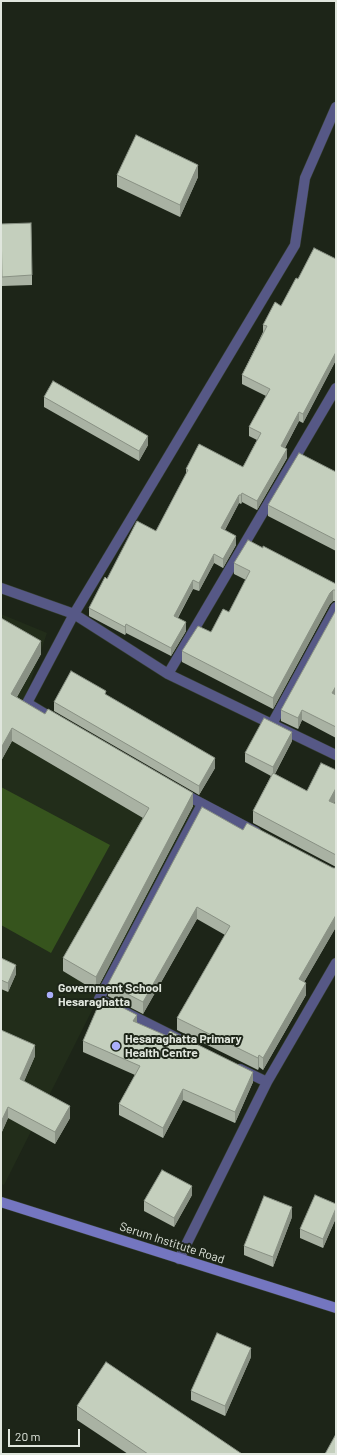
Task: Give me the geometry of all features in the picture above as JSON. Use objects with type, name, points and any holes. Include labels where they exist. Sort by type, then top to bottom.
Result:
[{"type":"main road","name":"Serum Institute Road","points":[[1,1202],[336,1308]]},
{"type":"street","points":[[61,723],[27,703],[74,614],[295,245],[305,178],[336,107]]},
{"type":"street","points":[[168,674],[336,388]]},
{"type":"street","points":[[1,588],[74,614],[168,674],[336,755]]},
{"type":"street","points":[[272,724],[336,607]]},
{"type":"street","points":[[175,789],[265,837]]},
{"type":"street","points":[[190,1044],[99,999],[202,804]]},
{"type":"street","points":[[179,1259],[267,1082],[336,963]]},
{"type":"street","points":[[232,1065],[267,1082]]},
{"type":"shaded area","name":"Government School Hesaraghatta","points":[[1,614],[47,633],[22,707],[195,806],[4,1185],[1,1184]]},
{"type":"green space","points":[[1,787],[110,845],[51,953],[1,925]]},
{"type":"building","points":[[136,135],[198,165],[180,205],[117,175]]},
{"type":"building","points":[[31,223],[32,275],[2,277],[1,224]]},
{"type":"building","points":[[314,248],[336,259],[336,352],[303,414],[299,412],[281,446],[287,449],[257,501],[242,493],[239,495],[221,528],[236,536],[223,559],[214,554],[199,583],[193,580],[174,616],[186,622],[171,648],[126,624],[125,627],[89,608],[105,577],[107,579],[137,521],[156,531],[188,470],[186,469],[199,444],[243,467],[261,433],[249,427],[270,389],[242,375],[267,326],[263,325],[275,302],[281,306],[296,278],[298,279]]},
{"type":"building","points":[[53,381],[148,436],[139,451],[44,397]]},
{"type":"building","points":[[299,453],[336,472],[336,540],[268,505]]},
{"type":"building","points":[[248,540],[263,548],[263,546],[336,584],[336,590],[333,590],[330,593],[273,698],[182,651],[198,626],[211,632],[223,609],[229,612],[250,571],[234,563]]},
{"type":"building","points":[[336,610],[336,686],[332,693],[336,695],[336,727],[302,710],[298,718],[281,710]]},
{"type":"building","points":[[1,618],[41,641],[11,694],[45,714],[48,709],[193,793],[96,977],[63,958],[149,808],[12,728],[1,748]]},
{"type":"building","points":[[71,671],[106,691],[105,694],[215,758],[199,786],[54,702]]},
{"type":"building","points":[[264,718],[292,732],[273,767],[245,753]]},
{"type":"building","points":[[321,763],[336,770],[336,788],[329,801],[336,804],[336,855],[253,811],[273,773],[307,791]]},
{"type":"building","points":[[202,807],[243,830],[247,823],[333,868],[336,868],[336,915],[299,979],[306,983],[263,1058],[259,1055],[258,1058],[177,1018],[230,926],[197,907],[143,1002],[108,984]]},
{"type":"building","points":[[1,958],[16,965],[8,983],[1,980]]},
{"type":"building","points":[[102,997],[137,1015],[133,1021],[167,1036],[170,1031],[253,1072],[235,1112],[183,1089],[163,1128],[119,1104],[140,1066],[83,1041]]},
{"type":"building","points":[[1,1030],[35,1045],[20,1079],[70,1106],[55,1132],[8,1107],[1,1122]]},
{"type":"building","points":[[162,1170],[192,1186],[174,1218],[144,1201]]},
{"type":"building","points":[[315,1195],[336,1204],[336,1208],[323,1239],[300,1229]]},
{"type":"building","points":[[264,1196],[292,1207],[273,1257],[244,1246]]},
{"type":"building","points":[[217,1333],[251,1348],[225,1406],[191,1391]]},
{"type":"building","points":[[106,1362],[242,1454],[148,1454],[77,1406]]},
{"type":"building","points":[[336,1434],[336,1454],[325,1454]]},
{"type":"place","name":"Government School Hesaraghatta","points":[[50,995]]},
{"type":"place","name":"Hesaraghatta Primary Health Centre","points":[[116,1046]]}]
